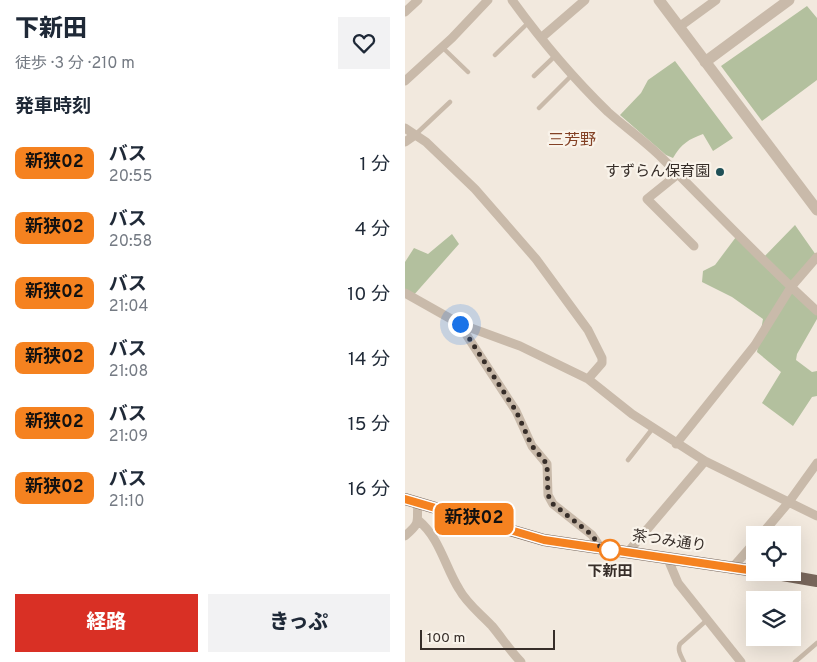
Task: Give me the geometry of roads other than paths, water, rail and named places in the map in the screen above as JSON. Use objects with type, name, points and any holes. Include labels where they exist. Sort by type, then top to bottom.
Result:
[{"type":"main road","name":"茶つみ通り","points":[[405,499],[544,540],[746,569]]},
{"type":"main road","points":[[801,578],[817,581]]},
{"type":"street","points":[[405,12],[418,0]]},
{"type":"street","points":[[405,81],[442,47],[488,0]]},
{"type":"street","points":[[512,0],[528,23],[572,75],[609,112],[662,158],[817,311]]},
{"type":"street","points":[[541,38],[585,0]]},
{"type":"street","points":[[659,0],[817,210]]},
{"type":"street","points":[[679,27],[717,0]]},
{"type":"street","points":[[705,62],[789,0]]},
{"type":"street","points":[[405,128],[426,142],[475,189],[536,259],[588,330],[602,358],[600,366],[588,379]]},
{"type":"street","points":[[405,142],[415,135]]},
{"type":"street","points":[[678,174],[647,198],[694,246]]},
{"type":"street","points":[[676,444],[755,345],[791,287],[817,257]]},
{"type":"street","points":[[405,294],[460,324],[520,346],[588,379],[632,414],[676,444],[705,461],[817,516]]},
{"type":"street","points":[[460,324],[516,411],[532,446],[547,464],[548,495],[550,500],[592,535],[601,548]]},
{"type":"street","points":[[628,552],[705,461]]},
{"type":"street","points":[[769,526],[789,502],[817,463]]},
{"type":"street","points":[[405,536],[417,526],[418,503]]},
{"type":"street","points":[[418,520],[424,525],[440,549],[459,591],[470,605],[494,628],[521,662]]},
{"type":"street","points":[[733,567],[746,552]]},
{"type":"street","points":[[667,557],[678,583],[741,662]]},
{"type":"lane","points":[[495,55],[528,23]]},
{"type":"lane","points":[[442,47],[468,72]]},
{"type":"lane","points":[[534,76],[555,56]]},
{"type":"lane","points":[[539,108],[572,75]]},
{"type":"lane","points":[[415,135],[450,102]]},
{"type":"lane","points":[[628,460],[653,428]]},
{"type":"lane","points":[[683,661],[679,647],[680,644],[707,620]]},
{"type":"lane","points":[[795,662],[817,643]]},
{"type":"place","name":"すずらん保育園","points":[[720,172]]},
{"type":"place","name":"下新田","points":[[610,550]]},
{"type":"district","name":"三芳野","points":[[572,141]]}]
